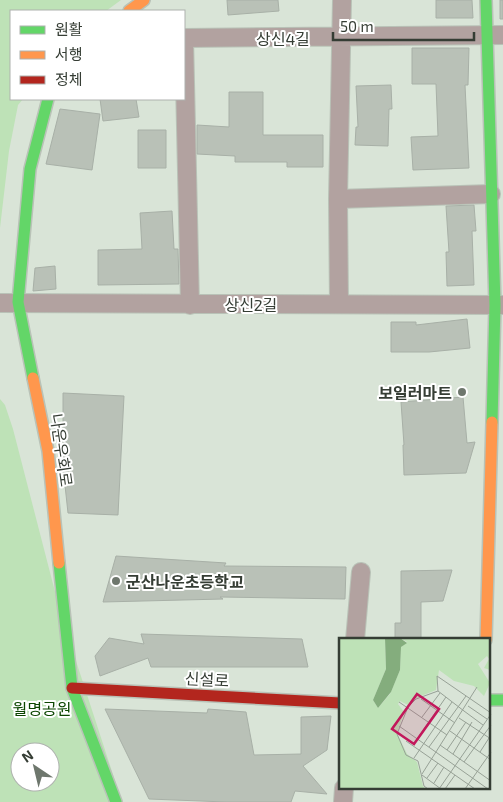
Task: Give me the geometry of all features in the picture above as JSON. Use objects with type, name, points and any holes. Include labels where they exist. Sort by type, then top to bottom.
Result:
[{"type":"street","points":[[130,10],[144,0]]},
{"type":"street","points":[[339,304],[338,199],[342,0]]},
{"type":"street","points":[[486,0],[494,35],[491,194],[499,305],[486,638]]},
{"type":"street","name":"상신4길","points":[[185,38],[494,35]]},
{"type":"street","points":[[185,82],[190,305]]},
{"type":"street","name":"나운우회로","points":[[48,100],[30,169],[18,302],[48,450],[72,688],[116,802]]},
{"type":"street","points":[[338,199],[491,194]]},
{"type":"street","name":"상신2길","points":[[0,303],[499,305]]},
{"type":"street","points":[[355,638],[361,572]]},
{"type":"street","name":"신설로","points":[[72,688],[339,703]]},
{"type":"street","points":[[490,700],[503,700]]},
{"type":"green space","points":[[0,0],[121,0],[107,10],[10,10],[10,100],[22,100],[18,105],[9,151],[0,228]]},
{"type":"green space","name":"월명공원","points":[[0,399],[5,405],[13,429],[61,615],[122,802],[0,802]]},
{"type":"building","points":[[227,0],[278,0],[279,11],[228,15]]},
{"type":"building","points":[[436,0],[472,0],[473,18],[436,18]]},
{"type":"building","points":[[500,0],[503,0],[503,19],[500,19]]},
{"type":"building","points":[[412,48],[469,48],[468,85],[465,85],[469,168],[413,170],[411,137],[438,136],[436,84],[412,84]]},
{"type":"building","points":[[391,85],[392,109],[389,109],[388,146],[355,145],[356,127],[358,127],[356,86]]},
{"type":"building","points":[[229,92],[263,92],[263,135],[323,135],[323,167],[287,167],[287,162],[235,162],[235,156],[197,154],[197,125],[229,127]]},
{"type":"building","points":[[100,100],[136,100],[139,117],[103,121]]},
{"type":"building","points":[[60,109],[100,114],[92,170],[46,164]]},
{"type":"building","points":[[138,130],[166,130],[166,168],[138,168]]},
{"type":"building","points":[[474,205],[476,231],[472,231],[474,285],[447,286],[446,252],[449,252],[446,206]]},
{"type":"building","points":[[172,211],[174,249],[178,249],[179,284],[98,285],[98,250],[142,249],[140,213]]},
{"type":"building","points":[[55,266],[56,289],[33,291],[35,268]]},
{"type":"building","points":[[467,319],[470,348],[429,352],[391,352],[391,322],[416,322],[416,325]]},
{"type":"building","points":[[63,393],[124,396],[118,515],[68,513],[63,467]]},
{"type":"building","points":[[463,397],[467,443],[475,442],[466,473],[404,475],[401,402]]},
{"type":"building","points":[[116,556],[226,563],[224,566],[346,567],[345,599],[220,597],[223,599],[103,602]]},
{"type":"building","points":[[452,570],[443,601],[421,602],[421,638],[395,638],[395,623],[401,623],[401,571]]},
{"type":"building","points":[[141,634],[302,639],[308,667],[151,667],[148,658],[100,676],[95,656],[109,638],[144,644]]},
{"type":"building","points":[[105,709],[207,713],[208,709],[246,712],[254,755],[301,754],[301,717],[331,716],[327,750],[303,766],[327,794],[295,791],[291,802],[149,799]]},
{"type":"traffic: fast","points":[[486,0],[495,305],[492,422]]},
{"type":"traffic: fast","points":[[33,378],[18,302],[30,169],[48,100]]},
{"type":"traffic: fast","points":[[59,563],[72,688],[116,802]]},
{"type":"traffic: fast","points":[[490,700],[503,700]]},
{"type":"traffic: slow","points":[[130,10],[144,0]]},
{"type":"traffic: slow","points":[[33,378],[48,451],[59,563]]},
{"type":"traffic: slow","points":[[486,638],[492,422]]},
{"type":"traffic: jam","points":[[72,688],[339,703]]},
{"type":"place","name":"보일러마트","points":[[462,392]]},
{"type":"place","name":"군산나운초등학교","points":[[116,581]]}]
